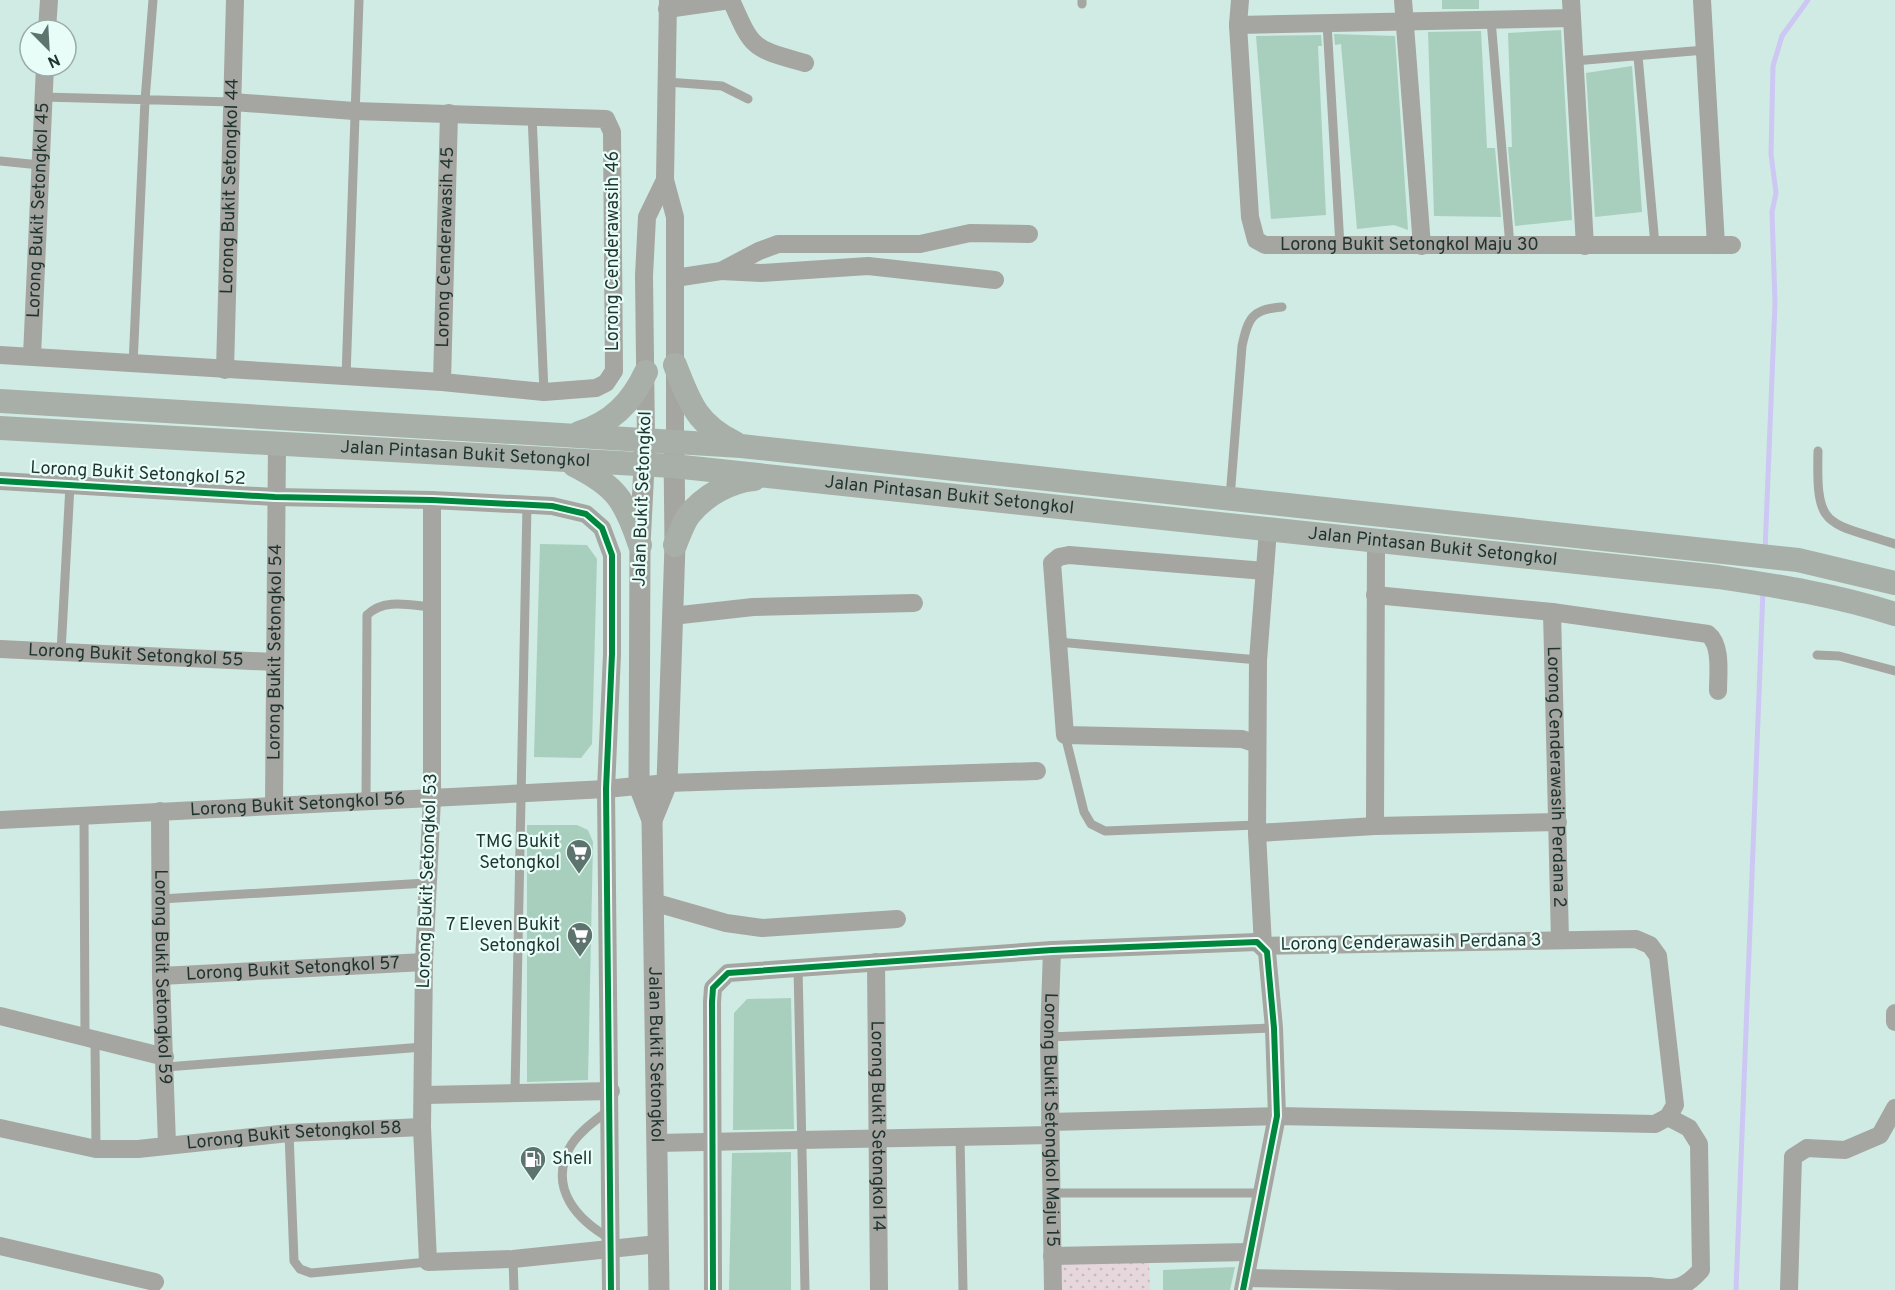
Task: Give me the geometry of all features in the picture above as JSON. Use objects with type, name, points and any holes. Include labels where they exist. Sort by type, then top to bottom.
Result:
[{"type":"main road","points":[[675,365],[697,413],[714,432],[741,446]]},
{"type":"main road","points":[[574,434],[611,419],[638,390],[646,372]]},
{"type":"main road","name":"Jalan Pintasan Bukit Setongkol","points":[[0,401],[284,420],[574,434],[646,441],[741,446],[1716,550],[1798,560],[1895,583]]},
{"type":"main road","name":"Jalan Pintasan Bukit Setongkol","points":[[0,428],[277,451],[673,466],[1718,577],[1793,588],[1852,600],[1895,614]]},
{"type":"main road","points":[[567,461],[602,479],[627,508],[639,544]]},
{"type":"main road","points":[[675,545],[689,515],[713,493],[744,480],[777,478]]},
{"type":"street","points":[[48,18],[49,0]]},
{"type":"street","name":"Lorong Bukit Setongkol 44","points":[[225,370],[235,0]]},
{"type":"street","points":[[667,4],[730,0],[745,33],[757,47],[805,63]]},
{"type":"street","name":"Lorong Bukit Setongkol Maju 30","points":[[1240,0],[1238,25],[1252,232],[1256,240],[1265,245],[1724,245],[1705,50]]},
{"type":"street","points":[[1403,0],[1422,246]]},
{"type":"street","points":[[1702,0],[1705,50]]},
{"type":"street","name":"Jalan Bukit Setongkol","points":[[652,820],[667,783],[675,545],[673,466],[675,442],[675,217],[665,180],[667,4]]},
{"type":"street","points":[[1238,25],[1491,20],[1571,9],[1585,246]]},
{"type":"street","name":"Lorong Bukit Setongkol 45","points":[[32,356],[44,78]]},
{"type":"street","points":[[233,102],[354,111],[532,115]]},
{"type":"street","name":"Lorong Cenderawasih 45","points":[[442,382],[449,113]]},
{"type":"street","name":"Lorong Cenderawasih 46","points":[[532,115],[606,119],[612,132],[614,371],[606,383],[596,388],[544,392]]},
{"type":"street","name":"Jalan Bukit Setongkol","points":[[660,1290],[652,820],[639,786],[639,544],[646,441],[644,276],[647,218],[665,180]]},
{"type":"street","points":[[721,271],[759,251],[778,244],[920,244],[970,234],[1029,234]]},
{"type":"street","points":[[675,278],[721,271],[761,273],[868,266],[995,280]]},
{"type":"street","points":[[0,355],[133,365],[442,382],[544,392]]},
{"type":"street","name":"Lorong Bukit Setongkol 54","points":[[274,806],[277,451]]},
{"type":"street","name":"Lorong Bukit Setongkol 52","points":[[0,481],[275,490],[552,506],[585,514],[602,528],[612,555],[612,654],[606,789],[611,1099],[611,1290]]},
{"type":"street","name":"Lorong Bukit Setongkol 53","points":[[428,1262],[422,1127],[426,883],[432,798],[432,500]]},
{"type":"street","points":[[657,1143],[960,1137],[1050,1129],[1277,1116],[1655,1124],[1668,1117],[1689,1128],[1699,1144],[1701,1270],[1689,1285],[1671,1290],[1649,1286],[1244,1284],[1277,1116],[1274,1028],[1267,951],[1263,946],[1257,829],[1258,660],[1268,530]]},
{"type":"street","points":[[1375,826],[1376,541]]},
{"type":"street","points":[[1257,744],[1242,739],[1065,735],[1052,563],[1059,557],[1069,555],[1264,571]]},
{"type":"street","points":[[1375,595],[1552,612],[1708,634],[1714,639],[1716,647],[1718,691]]},
{"type":"street","points":[[672,616],[753,607],[914,603]]},
{"type":"street","name":"Lorong Cenderawasih Perdana 2","points":[[1552,612],[1560,940]]},
{"type":"street","name":"Lorong Bukit Setongkol 55","points":[[0,649],[274,662]]},
{"type":"street","name":"Lorong Bukit Setongkol 56","points":[[0,820],[606,789],[667,783],[1037,771]]},
{"type":"street","name":"Lorong Bukit Setongkol 59","points":[[160,812],[161,976],[167,1144]]},
{"type":"street","points":[[1257,829],[1558,822]]},
{"type":"street","points":[[653,902],[726,923],[762,928],[897,919]]},
{"type":"street","name":"Lorong Cenderawasih Perdana 3","points":[[713,1290],[711,1142],[713,988],[728,973],[1052,950],[1257,942],[1263,946],[1636,939],[1650,945],[1658,956],[1675,1105],[1668,1117]]},
{"type":"street","name":"Lorong Bukit Setongkol Maju 15","points":[[1052,950],[1048,1037],[1053,1290]]},
{"type":"street","name":"Lorong Bukit Setongkol 57","points":[[161,976],[424,962]]},
{"type":"street","name":"Lorong Bukit Setongkol 14","points":[[876,962],[879,1290]]},
{"type":"street","points":[[1895,1013],[1895,1022]]},
{"type":"street","points":[[0,1016],[165,1062]]},
{"type":"street","points":[[424,1095],[515,1092],[611,1099]]},
{"type":"street","points":[[1789,1290],[1793,1156],[1807,1148],[1845,1149],[1880,1135],[1895,1107]]},
{"type":"street","name":"Lorong Bukit Setongkol 58","points":[[0,1128],[96,1149],[138,1149],[167,1144],[289,1133],[422,1127]]},
{"type":"street","points":[[428,1262],[513,1259],[611,1244],[658,1244]]},
{"type":"street","points":[[0,1246],[155,1282]]},
{"type":"street","points":[[1052,1256],[1249,1252]]},
{"type":"lane","points":[[133,365],[145,100],[153,0]]},
{"type":"lane","points":[[346,377],[359,0]]},
{"type":"lane","points":[[1491,20],[1510,246]]},
{"type":"lane","points":[[1327,23],[1340,246]]},
{"type":"lane","points":[[1574,61],[1705,50]]},
{"type":"lane","points":[[1638,56],[1655,245]]},
{"type":"lane","points":[[667,82],[722,86],[748,99]]},
{"type":"lane","points":[[43,97],[233,102]]},
{"type":"lane","points":[[532,115],[544,392]]},
{"type":"lane","points":[[0,161],[40,165]]},
{"type":"lane","points":[[1230,499],[1242,346],[1247,323],[1256,313],[1282,307]]},
{"type":"lane","points":[[1818,451],[1817,492],[1820,508],[1827,518],[1838,525],[1895,544]]},
{"type":"lane","points":[[61,652],[70,485]]},
{"type":"lane","points":[[515,1092],[527,505]]},
{"type":"lane","points":[[366,801],[367,615],[375,606],[385,603],[432,607]]},
{"type":"lane","points":[[1058,642],[1258,660]]},
{"type":"lane","points":[[1817,655],[1839,656],[1895,671]]},
{"type":"lane","points":[[1065,735],[1084,812],[1091,824],[1105,831],[1257,829]]},
{"type":"lane","points":[[84,815],[90,1040],[96,1149]]},
{"type":"lane","points":[[161,899],[426,883]]},
{"type":"lane","points":[[798,967],[805,1290]]},
{"type":"lane","points":[[1048,1037],[1274,1028]]},
{"type":"lane","points":[[165,1062],[423,1047]]},
{"type":"lane","points":[[611,1099],[570,1148],[562,1174],[562,1190],[578,1213],[611,1244]]},
{"type":"lane","points":[[289,1133],[294,1261],[300,1269],[311,1273],[428,1262]]},
{"type":"lane","points":[[960,1137],[963,1290]]},
{"type":"lane","points":[[1051,1193],[1262,1193]]},
{"type":"lane","points":[[513,1259],[514,1290]]},
{"type":"shaded area","points":[[1149,1261],[1150,1290],[1061,1290],[1060,1264]]},
{"type":"building","points":[[1442,0],[1479,0],[1479,9],[1442,9]]},
{"type":"building","points":[[1561,30],[1572,220],[1515,226],[1508,147],[1512,147],[1508,33]]},
{"type":"building","points":[[1481,31],[1487,148],[1495,148],[1501,217],[1434,216],[1428,32]]},
{"type":"building","points":[[1334,34],[1395,36],[1408,230],[1394,225],[1357,229],[1341,44],[1335,45]]},
{"type":"building","points":[[1321,35],[1322,46],[1318,46],[1326,215],[1271,219],[1256,36]]},
{"type":"building","points":[[1632,66],[1642,212],[1595,217],[1586,73]]},
{"type":"building","points":[[540,544],[587,545],[597,559],[592,744],[581,758],[534,757]]},
{"type":"building","points":[[527,825],[577,825],[588,830],[593,842],[588,1080],[527,1082]]},
{"type":"building","points":[[791,998],[794,1129],[733,1130],[734,1013],[747,999]]},
{"type":"building","points":[[791,1152],[791,1290],[729,1290],[732,1153]]},
{"type":"building","points":[[1235,1267],[1230,1290],[1163,1290],[1163,1270]]},
{"type":"waterway","points":[[1765,551],[1775,303],[1772,212],[1776,193],[1771,154],[1773,66],[1782,36],[1808,0]]},
{"type":"waterway","points":[[1736,1290],[1763,590]]},
{"type":"cycle path","points":[[0,481],[275,497],[432,500],[552,506],[586,514],[602,528],[612,555],[612,654],[606,789],[611,1290]]},
{"type":"cycle path","points":[[713,1290],[712,1002],[713,988],[728,973],[1052,950],[1257,942],[1267,952],[1274,1028],[1277,1116],[1243,1290]]},
{"type":"place","name":"TMG Bukit Setongkol","points":[[579,875]]},
{"type":"place","name":"7 Eleven Bukit Setongkol","points":[[580,958]]},
{"type":"place","name":"Shell","points":[[533,1182]]}]
